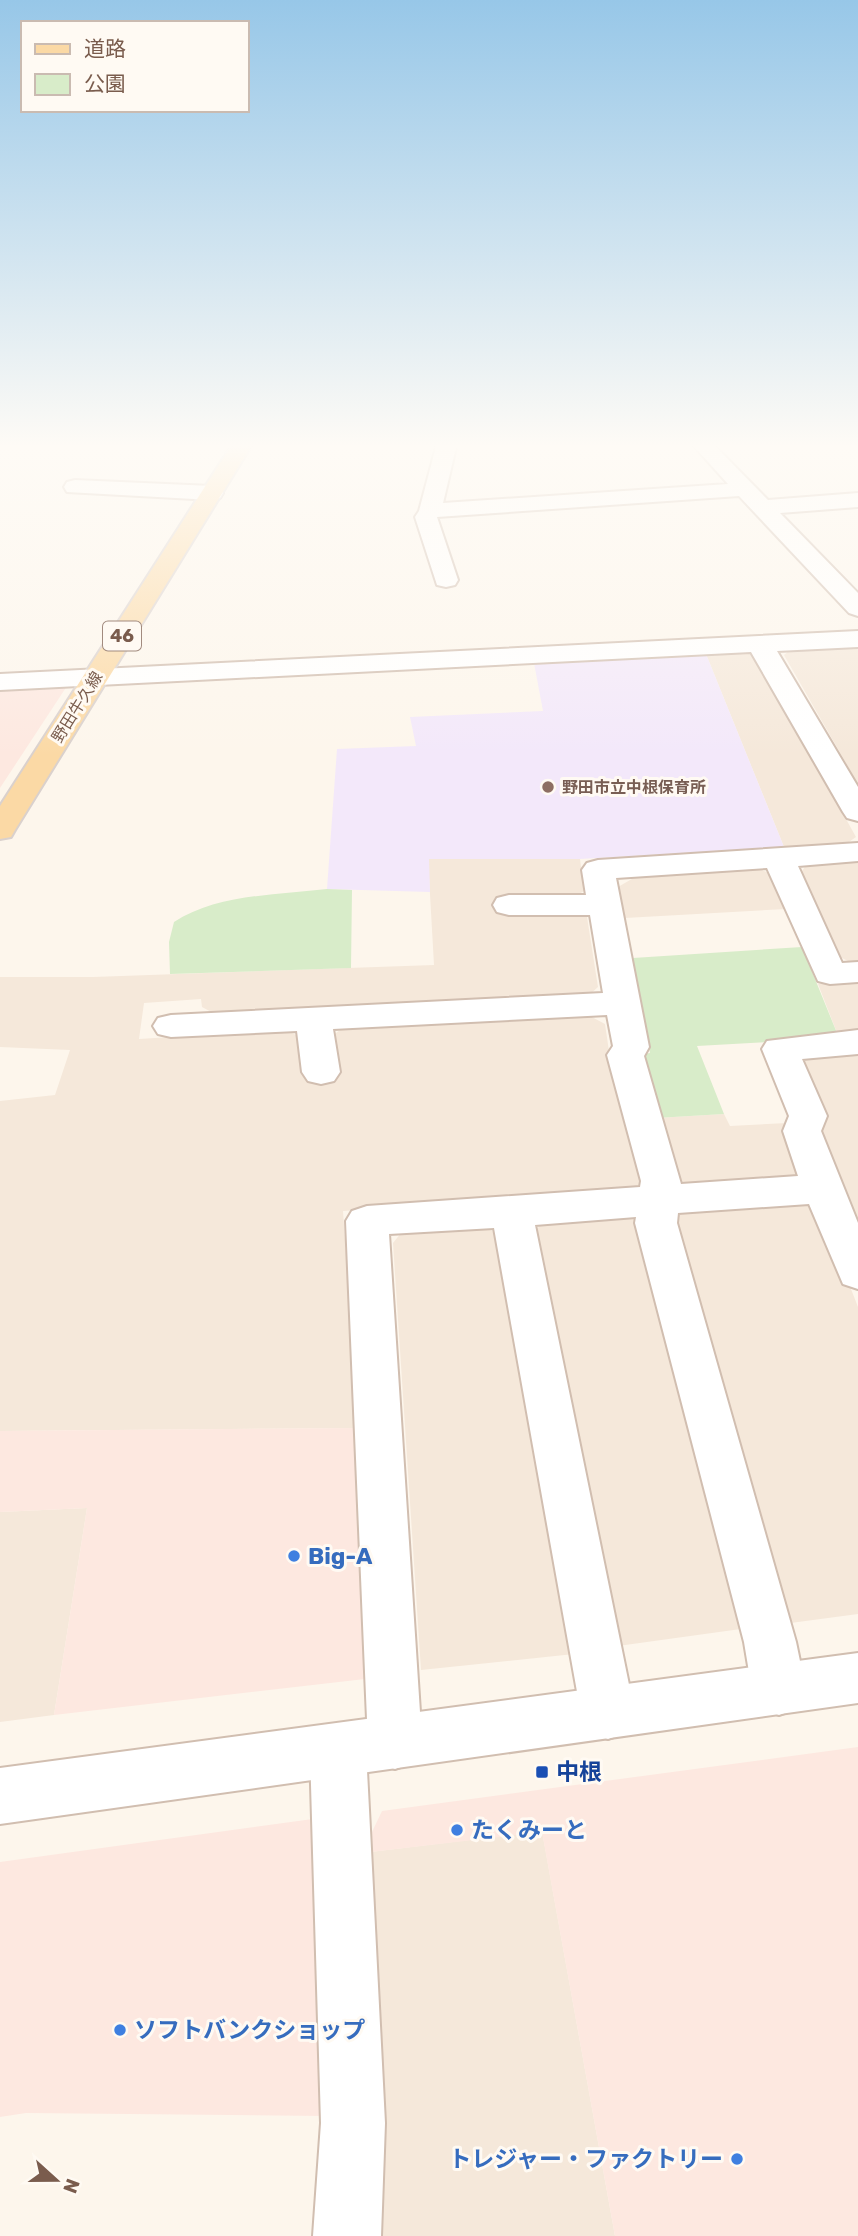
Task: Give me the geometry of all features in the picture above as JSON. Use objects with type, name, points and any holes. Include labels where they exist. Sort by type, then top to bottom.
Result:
[{"type":"main road","name":"野田牛久線","points":[[0,830],[178,547]]},
{"type":"street","points":[[436,547],[446,580]]},
{"type":"street","points":[[802,547],[858,608]]},
{"type":"street","points":[[0,682],[96,678],[129,673],[219,671],[858,639]]},
{"type":"street","points":[[760,645],[858,813]]},
{"type":"street","points":[[779,1690],[770,1642],[656,1223],[661,1181],[625,1055],[631,1047],[598,870],[858,852]]},
{"type":"street","points":[[779,858],[830,974],[858,972]]},
{"type":"street","points":[[509,905],[605,905]]},
{"type":"street","points":[[171,1026],[623,1003]]},
{"type":"street","points":[[314,1019],[321,1072]]},
{"type":"street","points":[[858,1042],[780,1049],[808,1116],[802,1131],[858,1273]]},
{"type":"street","points":[[347,2236],[366,1747],[367,1221],[512,1213],[659,1199],[823,1189]]},
{"type":"street","points":[[512,1213],[608,1714]]},
{"type":"street","points":[[0,1796],[858,1678]]},
{"type":"shaded area","points":[[858,646],[858,784],[784,655],[790,650]]},
{"type":"shaded area","points":[[745,652],[756,657],[856,837],[846,844],[784,847],[706,654]]},
{"type":"shaded area","name":"野田市立中根保育所","points":[[706,654],[784,847],[580,859],[429,859],[430,892],[327,889],[337,749],[416,746],[410,717],[543,711],[534,663]]},
{"type":"shaded area","points":[[69,683],[0,788],[0,686]]},
{"type":"shaded area","points":[[428,859],[580,859],[584,891],[574,897],[576,911],[587,917],[598,987],[588,996],[217,1015],[202,1007],[201,999],[144,1003],[139,1039],[286,1030],[302,1038],[305,1078],[334,1076],[329,1038],[343,1028],[588,1015],[605,1024],[610,1058],[643,1181],[633,1192],[343,1211],[358,1428],[0,1431],[0,1101],[55,1095],[70,1050],[0,1047],[0,977],[93,977],[434,965]]},
{"type":"shaded area","points":[[858,862],[858,962],[850,962],[836,955],[801,873],[806,865]]},
{"type":"shaded area","points":[[756,868],[772,874],[786,909],[625,918],[618,887],[637,876]]},
{"type":"shaded area","points":[[858,982],[858,1036],[839,1038],[818,984]]},
{"type":"shaded area","points":[[858,1050],[858,1232],[815,1128],[801,1061],[807,1054]]},
{"type":"shaded area","points":[[724,1114],[730,1126],[787,1123],[804,1169],[794,1180],[692,1187],[675,1178],[656,1118]]},
{"type":"shaded area","points":[[798,1201],[821,1212],[858,1307],[858,1614],[783,1624],[669,1223],[682,1210]]},
{"type":"shaded area","points":[[624,1212],[643,1223],[748,1628],[618,1646],[534,1233],[544,1220]]},
{"type":"shaded area","points":[[476,1223],[496,1233],[574,1654],[421,1670],[393,1243],[405,1228]]},
{"type":"shaded area","points":[[358,1428],[365,1679],[54,1715],[87,1508],[0,1512],[0,1431]]},
{"type":"shaded area","points":[[87,1508],[54,1715],[0,1722],[0,1512]]},
{"type":"shaded area","points":[[858,1747],[858,2236],[615,2236],[542,1832],[362,1853],[382,1811]]},
{"type":"shaded area","points":[[320,1818],[326,2116],[26,2113],[0,2117],[0,1862]]},
{"type":"shaded area","points":[[542,1831],[615,2236],[374,2236],[362,1853]]},
{"type":"green space","points":[[327,889],[352,890],[351,968],[170,974],[169,942],[174,922],[209,906],[228,901]]},
{"type":"green space","points":[[802,947],[839,1038],[697,1046],[724,1114],[656,1118],[636,1055],[650,1053],[633,958]]},
{"type":"place","name":"野田市立中根保育所","points":[[548,787]]},
{"type":"place","name":"Big-A","points":[[294,1556]]},
{"type":"place","name":"中根","points":[[542,1772]]},
{"type":"place","name":"たくみーと","points":[[457,1830]]},
{"type":"place","name":"ソフトバンクショップ","points":[[120,2030]]},
{"type":"place","name":"トレジャー・ファクトリー","points":[[737,2159]]}]
